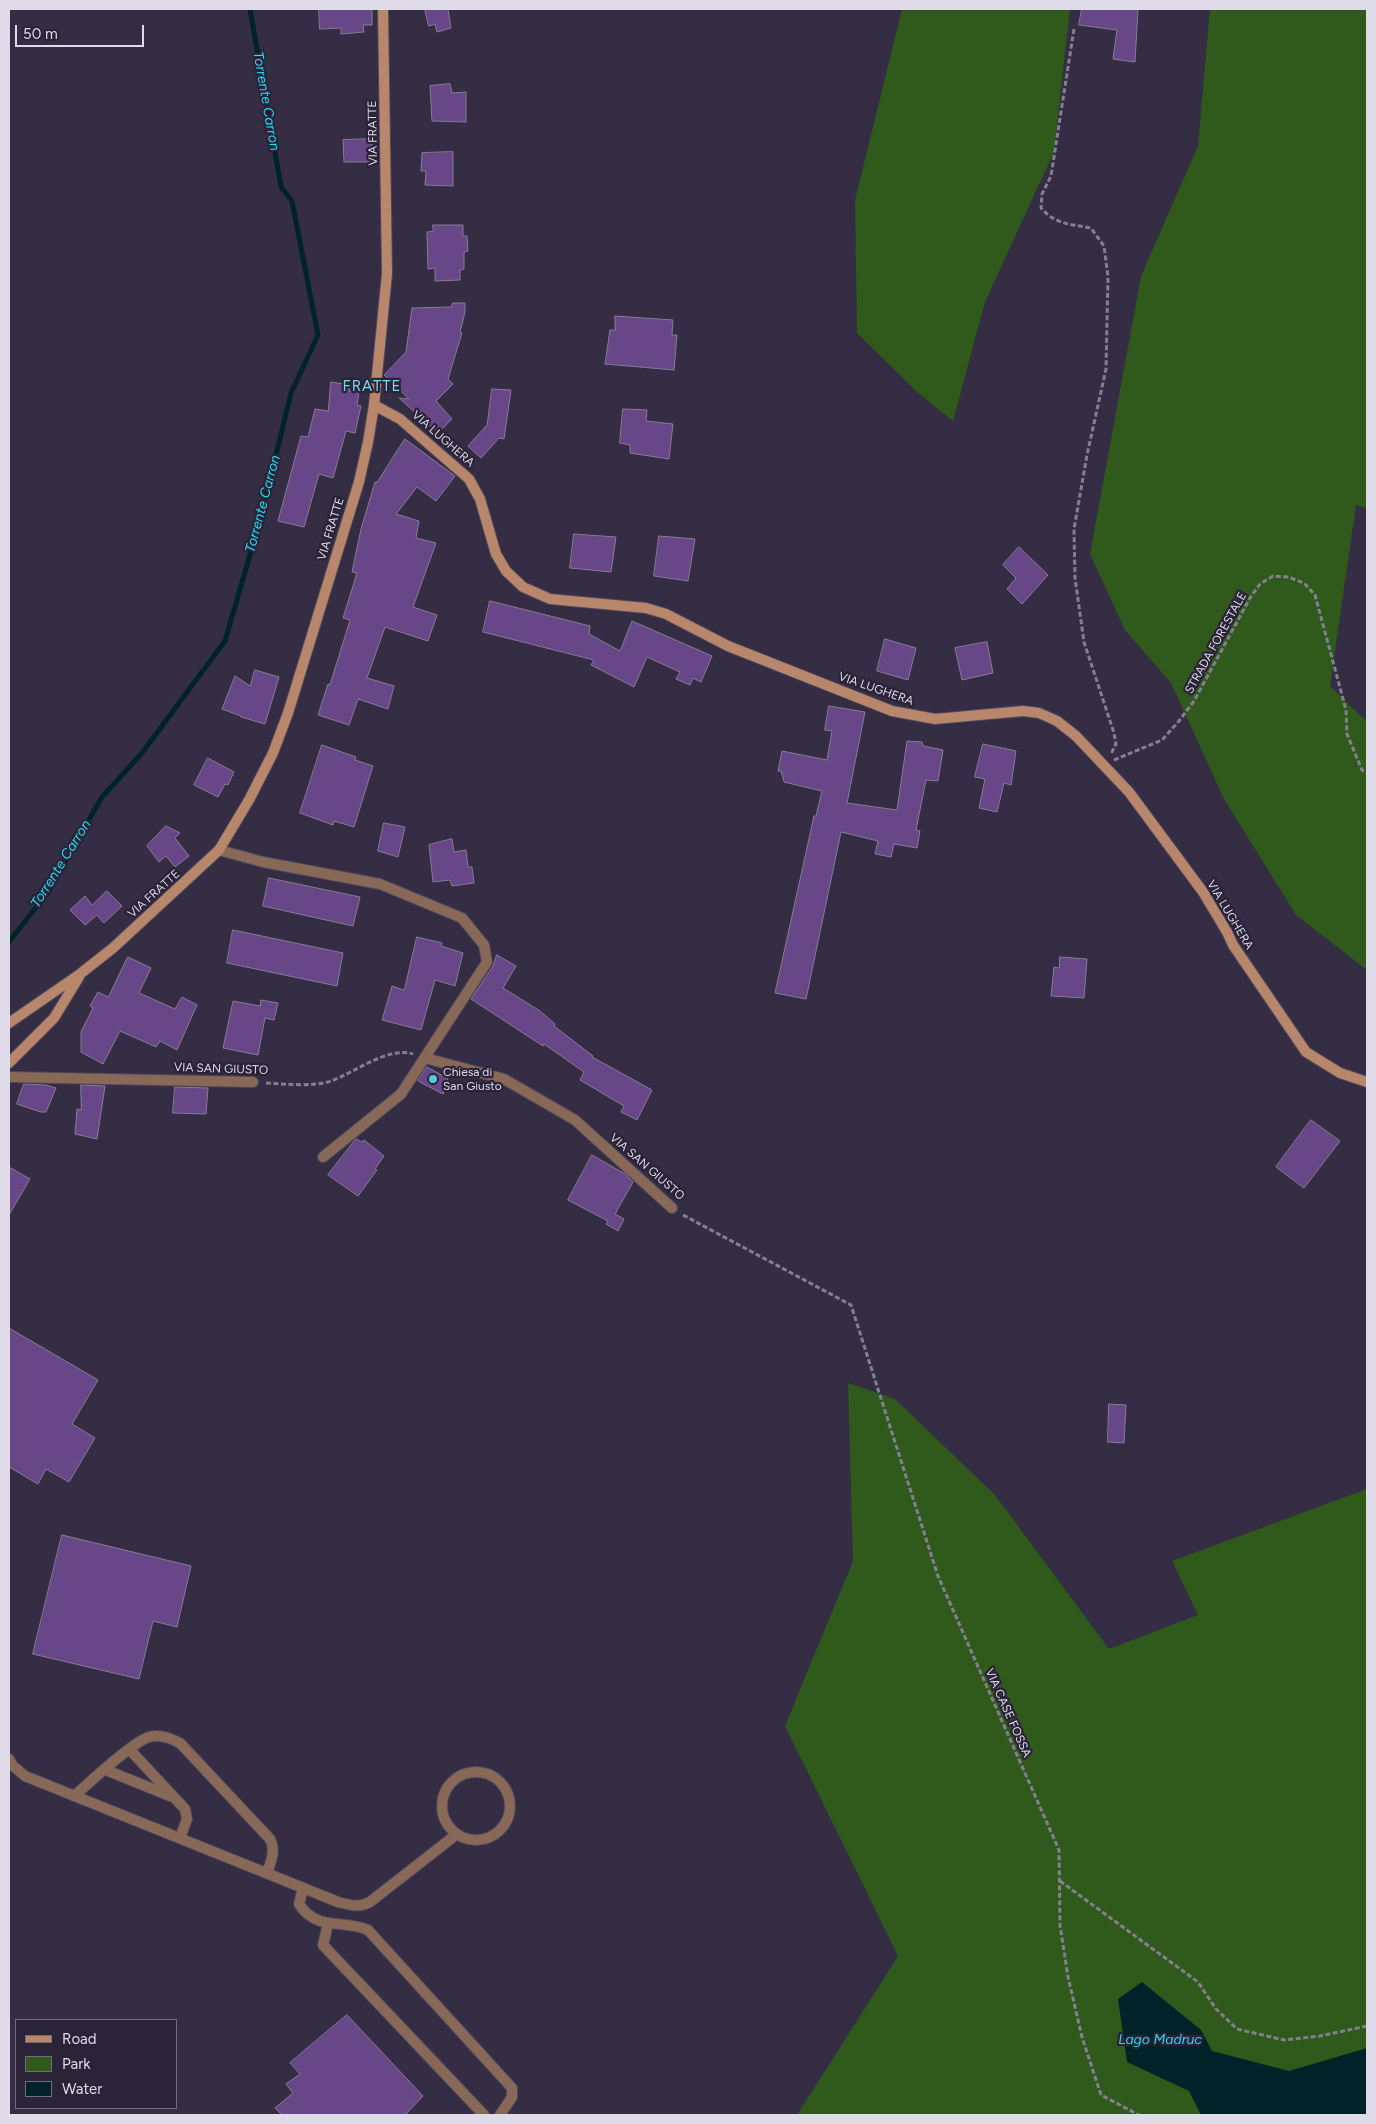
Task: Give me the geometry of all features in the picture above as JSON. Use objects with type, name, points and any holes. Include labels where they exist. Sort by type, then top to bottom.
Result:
[{"type":"street","name":"VIA FRATTE","points":[[9,1023],[80,974],[113,948],[219,850],[273,753],[288,713],[359,482],[374,405],[387,274],[383,9]]},
{"type":"street","name":"VIA LUGHERA","points":[[374,405],[400,419],[469,479],[480,499],[496,554],[506,571],[523,587],[550,599],[646,608],[666,614],[728,646],[892,711],[935,719],[1023,711],[1039,713],[1057,721],[1076,736],[1129,792],[1203,892],[1233,945],[1306,1052],[1340,1073],[1367,1082]]},
{"type":"street","points":[[219,850],[263,862],[380,884],[462,918],[484,945],[487,962],[401,1094],[323,1158]]},
{"type":"street","points":[[9,1062],[54,1018],[80,974]]},
{"type":"street","name":"VIA SAN GIUSTO","points":[[425,1058],[504,1079],[575,1120],[672,1208]]},
{"type":"street","name":"VIA SAN GIUSTO","points":[[9,1077],[253,1082]]},
{"type":"street","points":[[74,1796],[142,1740],[161,1735],[180,1743],[270,1839],[274,1846],[274,1854],[267,1873]]},
{"type":"street","points":[[130,1750],[188,1814],[180,1838]]},
{"type":"street","points":[[9,1759],[12,1765],[25,1776],[338,1902],[353,1906],[364,1905],[457,1834]]},
{"type":"street","points":[[106,1770],[174,1798]]},
{"type":"street","points":[[479,1772],[490,1775],[499,1781],[506,1790],[510,1801],[506,1823],[494,1834],[478,1840],[467,1839],[457,1834],[449,1826],[444,1816],[442,1805],[444,1794],[450,1785],[468,1773],[479,1772]]},
{"type":"street","points":[[303,1888],[299,1904],[304,1912],[328,1924],[360,1926],[368,1930],[512,2088],[512,2097],[500,2115]]},
{"type":"street","points":[[328,1924],[323,1944],[484,2115]]},
{"type":"path","points":[[1074,29],[1051,176],[1042,194],[1041,208],[1058,222],[1091,228],[1104,246],[1108,277],[1106,370],[1087,455],[1074,529],[1075,578],[1084,642],[1116,744],[1105,766]]},
{"type":"path","name":"STRADA FORESTALE","points":[[1105,766],[1120,756],[1147,748],[1162,740],[1194,701],[1250,598],[1260,584],[1274,576],[1288,577],[1304,582],[1315,595],[1346,710],[1347,734],[1362,770],[1367,773]]},
{"type":"path","name":"VIA SAN GIUSTO","points":[[253,1082],[296,1084],[330,1082],[392,1053],[409,1053],[425,1058]]},
{"type":"path","name":"VIA SAN GIUSTO","points":[[672,1208],[851,1305]]},
{"type":"path","name":"VIA CASE FOSSA","points":[[851,1305],[938,1576],[1059,1850],[1060,1925],[1068,1977],[1082,2037],[1101,2095],[1139,2115]]},
{"type":"path","points":[[1060,1881],[1198,1982],[1216,2009],[1237,2029],[1284,2040],[1320,2036],[1367,2026]]},
{"type":"green space","points":[[902,9],[1070,9],[1054,152],[985,302],[953,421],[916,391],[857,333],[855,200]]},
{"type":"green space","points":[[1210,9],[1367,9],[1367,508],[1356,505],[1330,686],[1367,722],[1367,970],[1296,915],[1224,799],[1171,683],[1125,630],[1090,554],[1141,276],[1198,146]]},
{"type":"green space","points":[[848,1383],[895,1399],[995,1495],[1109,1649],[1198,1615],[1172,1561],[1367,1489],[1367,2115],[797,2115],[898,1956],[785,1726],[853,1561]]},
{"type":"water","name":"Lago Madruc","points":[[1142,1982],[1201,2030],[1212,2051],[1289,2071],[1367,2048],[1367,2115],[1201,2115],[1189,2091],[1127,2062],[1118,1999]]},
{"type":"building","points":[[319,9],[372,9],[372,25],[363,25],[364,32],[341,34],[341,28],[320,29]]},
{"type":"building","points":[[425,9],[448,9],[451,28],[437,32],[435,24],[429,26]]},
{"type":"building","points":[[1082,9],[1138,9],[1135,62],[1113,59],[1117,30],[1079,25]]},
{"type":"building","points":[[450,84],[452,93],[466,92],[466,122],[432,121],[430,86]]},
{"type":"building","points":[[372,139],[372,162],[344,162],[343,140]]},
{"type":"building","points":[[453,152],[453,186],[425,185],[426,171],[421,171],[422,153]]},
{"type":"building","points":[[433,225],[463,225],[463,236],[467,236],[468,251],[464,252],[464,269],[460,270],[460,280],[435,281],[435,268],[428,269],[427,232],[433,231]]},
{"type":"building","points":[[453,303],[465,303],[465,312],[460,332],[462,333],[448,379],[453,384],[436,401],[452,419],[438,433],[399,398],[409,399],[384,375],[406,352],[412,308],[451,307]]},
{"type":"building","points":[[615,316],[673,320],[672,335],[677,335],[674,370],[605,364],[610,330],[615,330]]},
{"type":"building","points":[[331,382],[350,385],[349,391],[359,392],[357,405],[361,406],[355,433],[346,431],[333,478],[319,474],[304,527],[278,521],[301,436],[308,437],[315,409],[328,411]]},
{"type":"building","points":[[492,389],[511,390],[504,439],[499,438],[481,458],[468,446],[487,425]]},
{"type":"building","points":[[623,409],[647,410],[646,421],[673,424],[669,459],[630,453],[630,445],[620,443]]},
{"type":"building","points":[[405,439],[455,476],[436,501],[417,487],[396,514],[419,521],[416,538],[436,543],[413,607],[437,615],[428,641],[385,627],[367,678],[394,686],[388,709],[358,699],[349,725],[318,715],[328,684],[330,685],[350,620],[343,618],[357,573],[352,572],[361,529],[375,482],[377,482]]},
{"type":"building","points":[[574,534],[616,537],[611,572],[570,568]]},
{"type":"building","points":[[659,536],[695,539],[688,581],[654,576]]},
{"type":"building","points":[[1019,547],[1048,575],[1022,604],[1007,589],[1016,578],[1003,565]]},
{"type":"building","points":[[490,601],[590,626],[589,634],[620,651],[632,621],[712,656],[701,682],[693,678],[690,685],[676,679],[680,672],[647,657],[634,687],[591,665],[594,660],[483,632]]},
{"type":"building","points":[[885,639],[916,648],[908,680],[877,671]]},
{"type":"building","points":[[987,642],[993,673],[962,680],[955,648]]},
{"type":"building","points":[[255,670],[279,677],[265,724],[222,709],[235,676],[250,686]]},
{"type":"building","points":[[829,706],[865,712],[847,803],[897,810],[907,741],[922,742],[923,746],[943,750],[938,781],[926,780],[916,830],[920,831],[917,848],[894,844],[891,857],[875,854],[878,841],[841,832],[806,999],[775,993],[814,816],[816,816],[822,791],[784,782],[781,771],[778,771],[782,751],[827,760],[832,731],[825,730]]},
{"type":"building","points":[[983,744],[1016,751],[1011,785],[1004,783],[997,812],[979,808],[985,779],[975,777]]},
{"type":"building","points":[[322,745],[356,757],[355,760],[373,766],[354,827],[334,821],[333,825],[300,813]]},
{"type":"building","points":[[208,758],[234,772],[228,785],[225,784],[218,797],[194,785]]},
{"type":"building","points":[[384,823],[405,827],[398,857],[378,851]]},
{"type":"building","points":[[166,826],[180,833],[175,838],[189,856],[175,867],[166,856],[159,862],[147,846]]},
{"type":"building","points":[[452,839],[454,852],[466,850],[468,867],[472,867],[474,883],[452,886],[450,880],[433,882],[429,845]]},
{"type":"building","points":[[269,878],[360,897],[353,926],[263,906]]},
{"type":"building","points":[[107,891],[122,906],[104,923],[97,915],[85,925],[70,910],[85,896],[92,905]]},
{"type":"building","points":[[233,930],[343,953],[337,986],[227,963]]},
{"type":"building","points":[[417,937],[442,943],[441,946],[463,953],[455,986],[435,980],[421,1030],[382,1020],[392,986],[404,990]]},
{"type":"building","points":[[497,955],[516,966],[503,988],[540,1011],[555,1024],[554,1026],[592,1057],[652,1090],[637,1120],[621,1112],[624,1106],[580,1080],[584,1072],[544,1044],[543,1046],[471,999],[493,966]]},
{"type":"building","points":[[128,957],[151,968],[139,993],[175,1009],[182,997],[197,1005],[177,1050],[160,1041],[156,1047],[120,1031],[103,1064],[81,1052],[81,1032],[93,1008],[90,1006],[98,992],[108,997]]},
{"type":"building","points":[[1060,957],[1087,959],[1084,998],[1051,996],[1054,967],[1059,968]]},
{"type":"building","points":[[261,1000],[278,1003],[274,1020],[265,1018],[258,1055],[223,1048],[233,1001],[260,1006]]},
{"type":"building","name":"Chiesa di San Giusto","points":[[427,1067],[447,1078],[449,1084],[443,1094],[418,1081]]},
{"type":"building","points":[[24,1084],[46,1085],[56,1088],[46,1112],[17,1104]]},
{"type":"building","points":[[81,1085],[105,1086],[97,1139],[75,1134],[77,1109],[81,1110]]},
{"type":"building","points":[[175,1087],[208,1088],[206,1114],[173,1113]]},
{"type":"building","points":[[1311,1120],[1340,1141],[1304,1188],[1276,1167]]},
{"type":"building","points":[[356,1139],[362,1142],[364,1140],[384,1156],[375,1169],[377,1170],[358,1196],[328,1175]]},
{"type":"building","points":[[592,1155],[625,1174],[633,1182],[615,1214],[624,1219],[618,1231],[606,1224],[608,1221],[568,1200]]},
{"type":"building","points":[[9,1167],[30,1179],[9,1215]]},
{"type":"building","points":[[9,1328],[98,1380],[72,1424],[95,1438],[69,1482],[46,1469],[38,1484],[9,1467]]},
{"type":"building","points":[[1109,1404],[1126,1405],[1124,1443],[1108,1442]]},
{"type":"building","points":[[62,1535],[191,1566],[177,1627],[153,1621],[139,1679],[33,1654]]},
{"type":"building","points":[[347,2015],[423,2096],[405,2115],[282,2115],[275,2108],[293,2093],[286,2084],[300,2074],[290,2063]]},
{"type":"waterway","name":"Torrente Carron","points":[[9,942],[48,892],[102,797],[142,753],[225,641],[261,517],[291,393],[318,335],[292,201],[281,187],[250,9]]},
{"type":"place","name":"Chiesa di San Giusto","points":[[433,1079]]},
{"type":"district","name":"FRATTE","points":[[372,387]]}]
